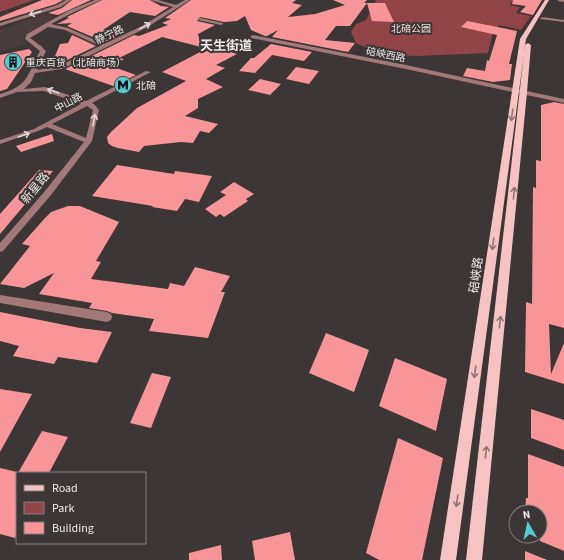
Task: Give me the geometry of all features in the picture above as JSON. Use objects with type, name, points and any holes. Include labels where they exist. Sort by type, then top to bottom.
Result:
[{"type":"main road","name":"碚峡路","points":[[474,560],[520,91],[523,39],[533,21],[548,0]]},
{"type":"main road","name":"碚峡路","points":[[448,560],[528,39],[554,0]]},
{"type":"street","points":[[0,25],[59,6],[70,0]]},
{"type":"street","points":[[19,91],[28,83],[43,51],[40,46],[27,38],[29,35],[70,12],[99,0]]},
{"type":"street","points":[[153,0],[177,6]]},
{"type":"street","name":"静宁路","points":[[33,72],[60,68],[144,27],[188,0]]},
{"type":"street","points":[[560,0],[564,1]]},
{"type":"street","points":[[200,18],[221,24]]},
{"type":"street","points":[[542,18],[564,21]]},
{"type":"street","points":[[47,25],[66,29],[104,46]]},
{"type":"street","name":"碚峡西路","points":[[253,37],[406,67],[564,101]]},
{"type":"street","name":"中山路","points":[[0,142],[26,134],[47,125],[145,73]]},
{"type":"street","points":[[0,96],[19,91],[45,89],[94,106],[96,110],[88,141],[47,125]]},
{"type":"street","name":"新星路","points":[[0,249],[48,193],[88,141]]},
{"type":"street","points":[[0,299],[107,318]]},
{"type":"shaded area","points":[[43,14],[58,18],[28,33],[24,39],[25,45],[0,51],[0,30]]},
{"type":"green space","points":[[0,0],[34,0],[0,12]]},
{"type":"green space","name":"北碚公园","points":[[376,0],[513,0],[510,5],[520,7],[516,13],[531,16],[521,30],[499,25],[493,32],[488,53],[417,56],[379,54],[356,43],[351,32],[356,24],[366,20]]},
{"type":"building","points":[[42,0],[63,0],[56,4],[0,21],[0,17]]},
{"type":"building","points":[[72,0],[91,0],[58,15],[48,13],[62,8]]},
{"type":"building","points":[[102,0],[150,0],[161,6],[169,7],[155,16],[130,12],[103,30],[123,34],[104,42],[67,26],[72,23],[57,24],[69,18],[67,17]]},
{"type":"building","points":[[191,0],[296,0],[292,3],[302,5],[288,17],[315,14],[345,5],[333,0],[367,0],[364,3],[367,3],[350,26],[336,26],[325,40],[355,43],[348,52],[272,37],[278,30],[265,36],[251,30],[245,16],[237,21],[224,22],[200,17],[197,21],[215,25],[198,34],[201,47],[162,37],[119,58],[124,59],[111,66],[136,75],[113,86],[65,69],[134,35],[139,36],[168,25],[162,23],[171,19],[165,18]]},
{"type":"building","points":[[513,0],[542,0],[533,15],[520,12],[526,6],[512,4]]},
{"type":"building","points":[[367,3],[385,3],[394,22],[372,21]]},
{"type":"building","points":[[467,21],[517,31],[509,64],[512,64],[510,80],[493,82],[463,76],[467,68],[485,71],[487,60],[489,61],[497,35],[461,27]]},
{"type":"building","points":[[72,35],[96,46],[59,64],[46,60],[55,56],[60,44],[68,43]]},
{"type":"building","points":[[271,44],[312,52],[304,61],[272,55],[255,73],[239,71],[251,58],[254,58]]},
{"type":"building","points":[[214,47],[237,54],[216,65],[225,68],[206,79],[223,87],[198,99],[198,108],[185,116],[218,124],[209,133],[200,131],[193,143],[181,142],[144,146],[139,152],[118,148],[108,143],[107,137],[111,132],[137,108],[186,81],[162,72],[202,51],[203,53]]},
{"type":"building","name":"重庆百货（北碚商场）","points":[[29,49],[32,52],[7,89],[0,91],[0,55]]},
{"type":"building","points":[[296,67],[319,71],[309,84],[286,79]]},
{"type":"building","points":[[260,79],[281,84],[270,95],[248,90]]},
{"type":"building","points":[[554,102],[564,104],[564,328],[549,324],[551,374],[564,343],[564,384],[525,372],[526,302],[532,304],[533,187],[536,188],[536,160],[541,161],[541,105]]},
{"type":"building","points":[[52,134],[54,141],[21,152],[16,146]]},
{"type":"building","points":[[117,165],[174,174],[175,171],[212,176],[199,202],[185,199],[177,211],[92,196]]},
{"type":"building","points":[[39,170],[53,171],[0,234],[0,214]]},
{"type":"building","points":[[234,182],[254,194],[246,199],[248,201],[224,217],[220,214],[216,217],[205,209],[226,195],[220,192]]},
{"type":"building","points":[[68,206],[80,206],[119,222],[96,261],[101,262],[91,279],[168,289],[170,283],[184,286],[195,267],[230,276],[221,292],[225,292],[208,338],[149,331],[154,319],[89,308],[92,303],[39,294],[54,273],[24,288],[0,284],[30,246],[22,244],[51,212]]},
{"type":"building","points":[[0,312],[80,328],[112,332],[97,363],[58,357],[54,364],[13,356],[19,346],[0,341]]},
{"type":"building","points":[[326,333],[369,350],[354,392],[309,373]]},
{"type":"building","points":[[395,358],[447,379],[436,431],[379,406]]},
{"type":"building","points":[[152,373],[171,377],[151,428],[130,423]]},
{"type":"building","points":[[0,389],[32,394],[0,452]]},
{"type":"building","points":[[531,409],[564,420],[564,450],[531,438]]},
{"type":"building","points":[[42,431],[68,437],[50,472],[19,472]]},
{"type":"building","points":[[398,438],[443,458],[422,560],[379,560],[366,553]]},
{"type":"building","points":[[528,454],[564,467],[564,551],[547,544],[548,504],[526,504],[526,498],[528,498]]},
{"type":"building","points":[[0,468],[17,472],[16,536],[15,538],[0,534]]},
{"type":"building","points":[[290,532],[295,560],[255,560],[252,541]]},
{"type":"building","points":[[221,545],[222,560],[189,560],[189,553]]},
{"type":"building","points":[[525,551],[547,560],[525,560]]},
{"type":"place","name":"重庆百货（北碚商场）","points":[[13,62]]},
{"type":"place","name":"北碚","points":[[123,85]]},
{"type":"district","name":"天生街道","points":[[226,45]]}]
